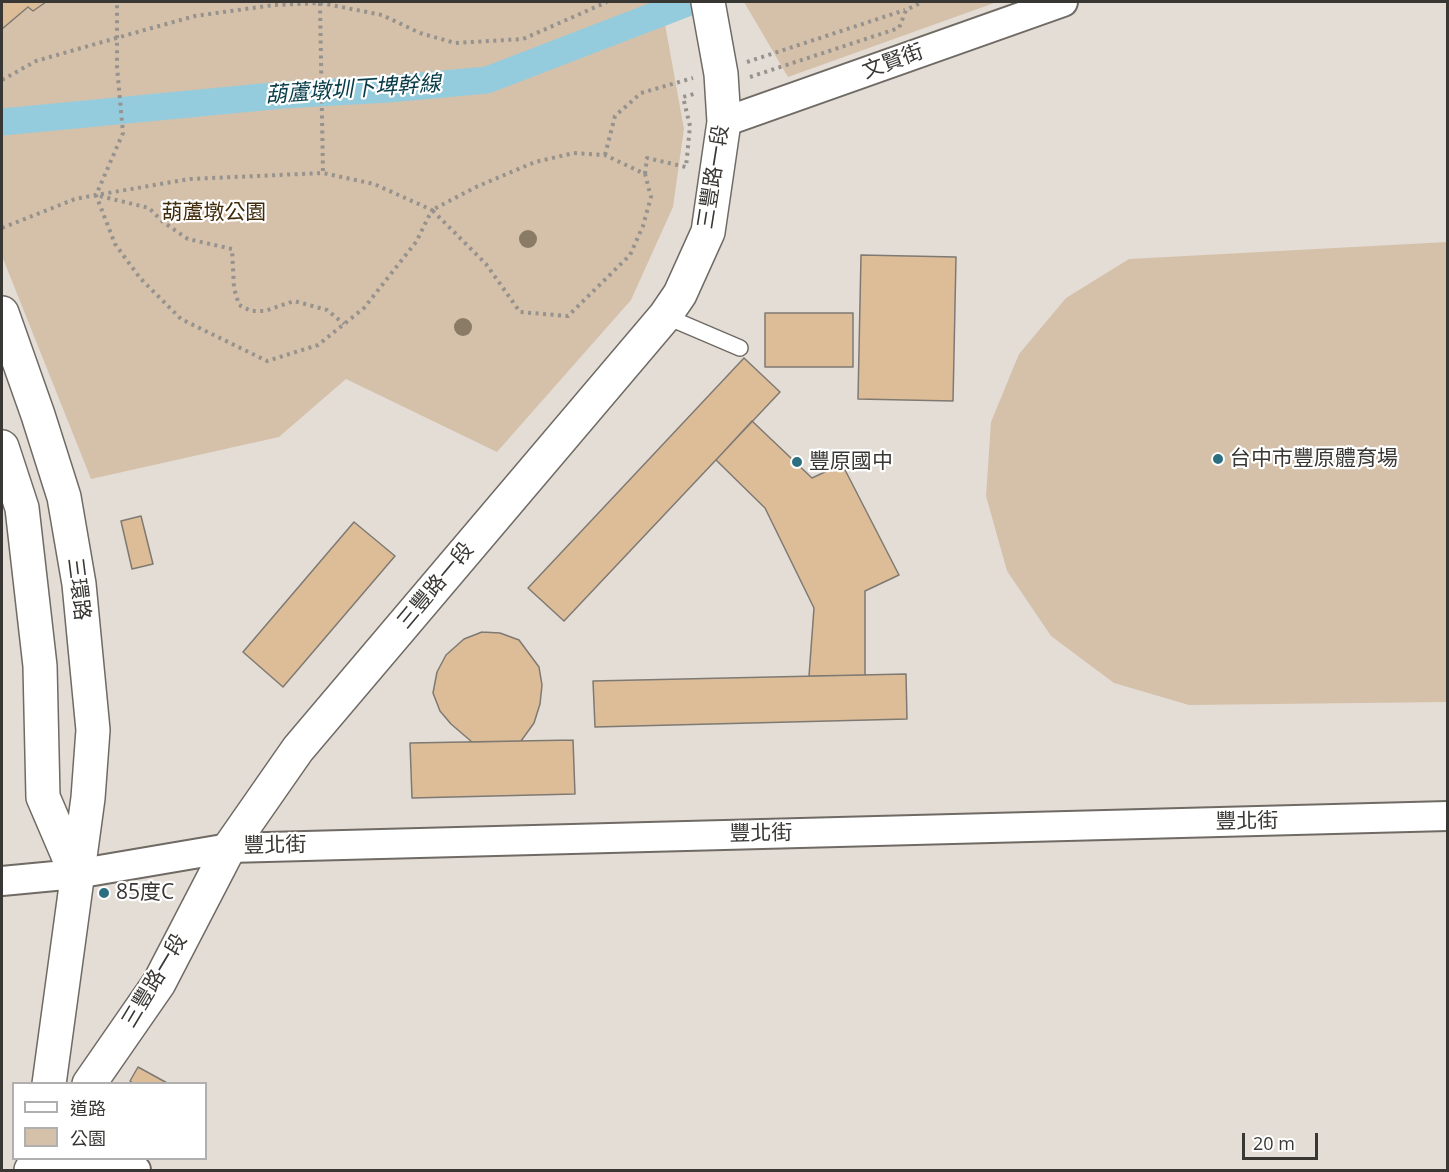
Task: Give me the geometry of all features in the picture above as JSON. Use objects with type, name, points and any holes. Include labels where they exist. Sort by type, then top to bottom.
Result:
[{"type":"main road","name":"三豐路一段","points":[[90,1082],[159,983],[229,848],[298,749],[665,316],[680,294],[708,232],[724,122],[720,74],[708,2]]},
{"type":"main road","name":"三環路","points":[[2,313],[64,497],[79,584],[93,730],[88,798],[49,1082]]},
{"type":"main road","name":"三環路","points":[[2,447],[22,508],[40,666],[43,797],[76,874]]},
{"type":"main road","points":[[22,508],[64,497]]},
{"type":"street","name":"文賢街","points":[[724,122],[1063,2]]},
{"type":"street","name":"豐北街","points":[[2,881],[76,874],[229,848],[1448,816]]},
{"type":"street","points":[[34,1163],[136,1170]]},
{"type":"lane","points":[[665,316],[740,348]]},
{"type":"path","points":[[2,228],[75,199],[96,195],[190,179],[323,173],[374,184],[432,210],[486,264],[520,312],[568,316],[630,255],[643,226],[651,197],[645,174],[605,155],[574,153],[535,162],[476,187],[432,210],[416,242],[364,308],[318,345],[267,362],[213,336],[181,319],[140,279],[115,244],[96,195],[123,133],[117,67],[117,2]]},
{"type":"path","points":[[320,2],[323,173]]},
{"type":"path","points":[[2,80],[36,61],[195,16],[274,5],[320,2],[382,15],[420,33],[455,44],[523,39],[608,2]]},
{"type":"path","points":[[806,44],[906,10]]},
{"type":"path","points":[[605,155],[615,116],[641,93]]},
{"type":"path","points":[[96,195],[149,208],[163,222],[188,239],[231,249],[234,288],[239,305],[251,311],[265,311],[294,301],[327,310],[344,324]]},
{"type":"green space","name":"葫蘆墩公園","points":[[2,2],[661,2],[684,129],[673,207],[631,300],[497,452],[346,379],[279,437],[91,479],[2,256]]},
{"type":"green space","points":[[744,2],[997,2],[788,77]]},
{"type":"green space","name":"台中市豐原體育場","points":[[1447,242],[1447,702],[1189,705],[1114,683],[1051,636],[1007,571],[986,496],[991,422],[1019,354],[1066,298],[1129,259]]},
{"type":"building","points":[[2,2],[46,2],[33,11],[28,7],[2,29]]},
{"type":"building","points":[[861,255],[956,257],[953,401],[858,399]]},
{"type":"building","points":[[765,313],[853,313],[853,367],[765,367]]},
{"type":"building","points":[[744,358],[780,392],[564,621],[528,588]]},
{"type":"building","points":[[752,421],[812,478],[842,464],[899,575],[865,591],[865,675],[809,676],[814,608],[765,508],[716,460]]},
{"type":"building","points":[[141,516],[153,564],[132,569],[121,521]]},
{"type":"building","points":[[354,522],[395,556],[283,687],[243,652]]},
{"type":"building","points":[[482,632],[500,633],[519,640],[539,667],[542,685],[540,704],[534,723],[521,741],[472,742],[440,711],[433,693],[437,672],[446,655],[464,639]]},
{"type":"building","points":[[906,674],[907,719],[595,727],[593,681]]},
{"type":"building","points":[[573,740],[575,794],[412,798],[410,743]]},
{"type":"building","points":[[138,1067],[165,1082],[131,1082]]},
{"type":"waterway","name":"葫蘆墩圳下埤幹線","points":[[2,122],[283,95],[487,80],[690,2]]},
{"type":"place","name":"台中市豐原體育場","points":[[1218,459]]},
{"type":"place","name":"豐原國中","points":[[797,462]]},
{"type":"place","name":"85度C","points":[[104,893]]}]
